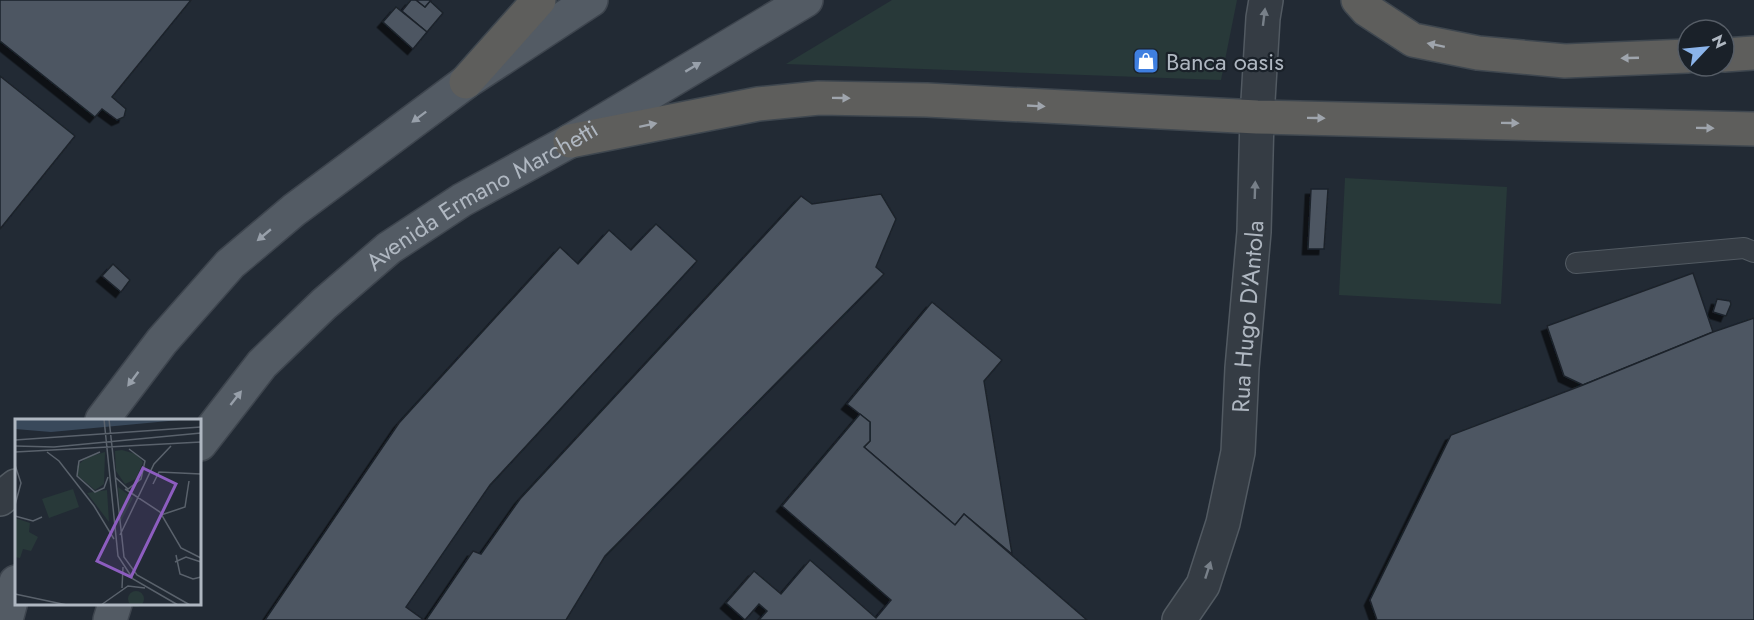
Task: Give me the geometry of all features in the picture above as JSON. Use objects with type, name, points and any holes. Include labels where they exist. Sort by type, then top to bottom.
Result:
[{"type":"highway","points":[[466,82],[539,0]]},
{"type":"highway","points":[[1358,0],[1367,10],[1413,40],[1478,53],[1565,61],[1676,56]]},
{"type":"highway","points":[[1736,54],[1754,53]]},
{"type":"highway","points":[[570,141],[758,104],[819,98],[927,100],[1257,117],[1754,129]]},
{"type":"main road","points":[[103,419],[162,341],[230,264],[294,210],[466,82],[591,0]]},
{"type":"main road","name":"Avenida Ermano Marchetti","points":[[201,443],[262,364],[324,304],[389,248],[462,200],[570,141],[806,0]]},
{"type":"main road","points":[[6,620],[15,586]]},
{"type":"main road","points":[[110,620],[114,605]]},
{"type":"street","name":"Rua Hugo D'Antola","points":[[1179,620],[1203,585],[1223,523],[1238,452],[1242,368],[1254,232],[1257,117],[1266,0]]},
{"type":"street","points":[[0,499],[15,487]]},
{"type":"lane","points":[[1576,263],[1744,248],[1754,252]]},
{"type":"shaded area","points":[[892,0],[1237,0],[1221,80],[786,64]]},
{"type":"shaded area","points":[[1345,178],[1507,187],[1501,304],[1339,295]]},
{"type":"building","points":[[0,0],[191,0],[112,97],[126,109],[124,117],[117,120],[102,109],[95,117],[0,41]]},
{"type":"building","points":[[411,0],[416,0],[425,7],[430,1],[443,13],[427,32],[402,11]]},
{"type":"building","points":[[416,0],[431,0],[425,7]]},
{"type":"building","points":[[396,7],[427,32],[413,49],[383,22]]},
{"type":"building","points":[[0,76],[75,136],[0,229]]},
{"type":"building","points":[[1311,189],[1328,189],[1324,249],[1308,249]]},
{"type":"building","points":[[881,194],[896,219],[876,267],[884,274],[605,556],[566,620],[426,620],[473,551],[481,554],[520,499],[801,196],[812,204]]},
{"type":"building","points":[[656,224],[697,261],[490,485],[406,607],[424,620],[265,620],[399,423],[560,247],[578,264],[609,230],[631,250]]},
{"type":"building","points":[[113,264],[130,280],[121,292],[102,276]]},
{"type":"building","points":[[1693,273],[1713,332],[1583,385],[1564,376],[1547,326]]},
{"type":"building","points":[[1717,299],[1730,301],[1726,316],[1713,312]]},
{"type":"building","points":[[932,302],[1002,360],[984,381],[1012,554],[964,514],[955,525],[864,447],[870,441],[870,422],[847,404]]},
{"type":"building","points":[[1754,318],[1754,620],[1377,620],[1370,600],[1451,435]]},
{"type":"building","points":[[860,414],[870,422],[870,441],[864,447],[955,525],[964,514],[1087,620],[759,620],[767,611],[759,604],[745,620],[726,603],[754,571],[781,594],[810,560],[876,618],[891,600],[782,506]]},
{"type":"place","name":"Banca oasis","points":[[1146,61]]}]
